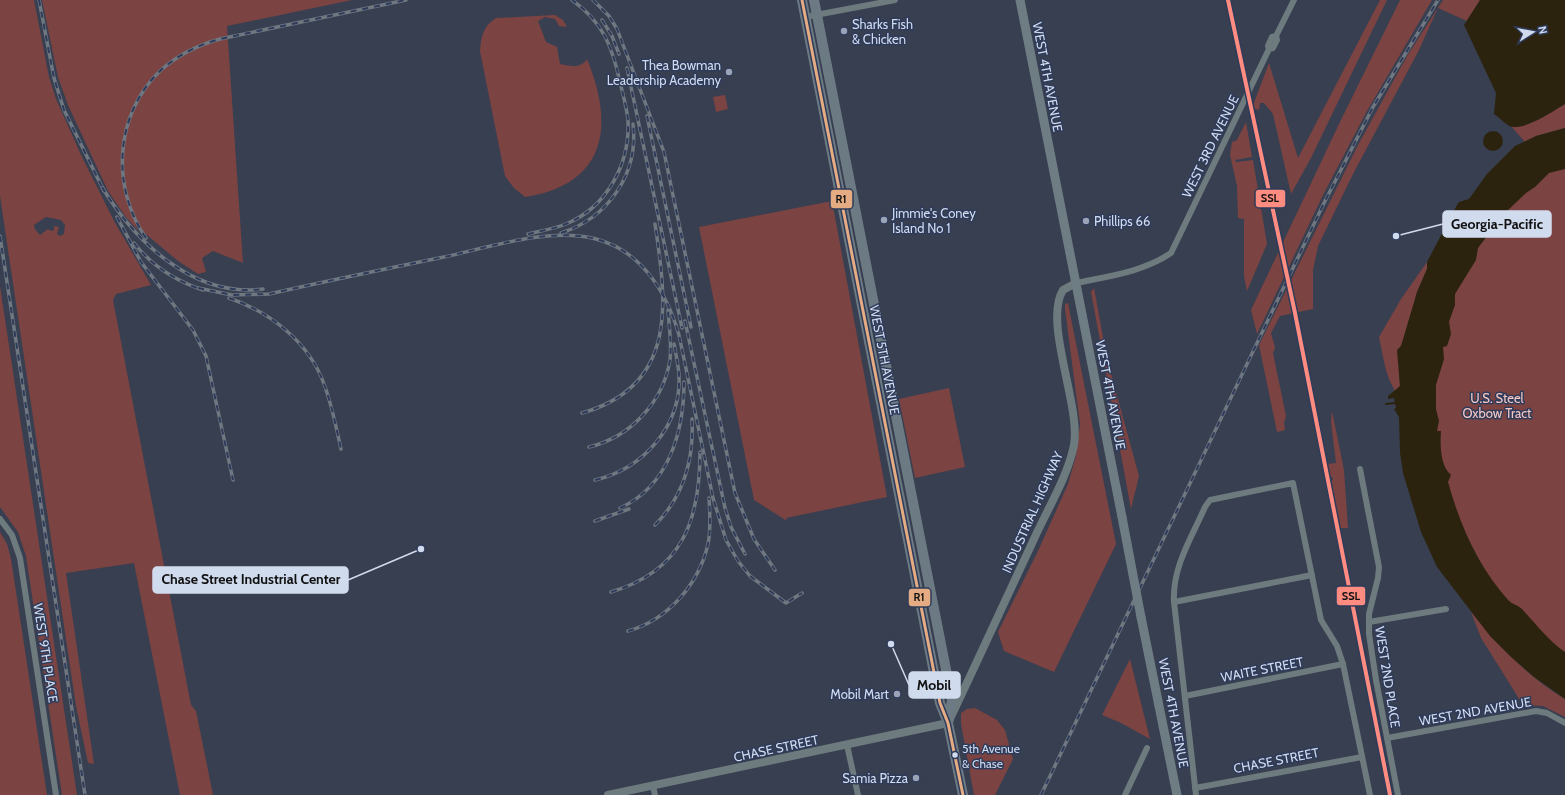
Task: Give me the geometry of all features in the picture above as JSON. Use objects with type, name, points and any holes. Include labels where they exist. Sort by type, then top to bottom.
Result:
[{"type":"main road","name":"WEST 5TH AVENUE","points":[[802,0],[940,703],[948,723],[963,795]]},
{"type":"main road","name":"WEST 5TH AVENUE","points":[[814,0],[952,700],[948,723]]},
{"type":"main road","name":"WEST 4TH AVENUE","points":[[1020,0],[1177,795]]},
{"type":"main road","points":[[828,134],[840,131]]},
{"type":"main road","points":[[879,398],[892,396]]},
{"type":"main road","points":[[914,572],[926,569]]},
{"type":"street","points":[[805,17],[895,0]]},
{"type":"street","name":"WEST 3RD AVENUE","points":[[1076,284],[1139,269],[1171,253],[1270,50],[1273,48],[1277,40],[1276,36],[1294,0]]},
{"type":"street","name":"INDUSTRIAL HIGHWAY","points":[[948,723],[1069,462],[1074,443],[1073,423],[1059,333],[1058,301],[1063,290],[1076,284]]},
{"type":"street","name":"WEST 2ND PLACE","points":[[1360,469],[1379,568],[1368,622],[1373,664],[1398,795]]},
{"type":"street","points":[[1196,795],[1174,602],[1174,583],[1177,569],[1205,507],[1210,500],[1293,483],[1321,620],[1337,646],[1343,664],[1370,795]]},
{"type":"street","name":"WEST 9TH PLACE","points":[[0,519],[12,535],[20,558],[56,795]]},
{"type":"street","points":[[1174,602],[1312,575]]},
{"type":"street","points":[[1368,622],[1446,609]]},
{"type":"street","name":"WAITE STREET","points":[[1185,696],[1343,664]]},
{"type":"street","name":"WEST 2ND AVENUE","points":[[1387,738],[1536,711],[1547,713],[1565,723]]},
{"type":"street","name":"CHASE STREET","points":[[608,795],[948,723]]},
{"type":"street","points":[[847,745],[858,795]]},
{"type":"street","points":[[1125,795],[1147,748]]},
{"type":"street","name":"CHASE STREET","points":[[1195,788],[1362,756]]},
{"type":"street","points":[[653,786],[655,795]]},
{"type":"green space","points":[[0,0],[34,0],[49,77],[56,99],[82,157],[114,221],[151,285],[116,294],[113,300],[191,705],[196,711],[213,795],[180,795],[134,563],[66,573],[94,764],[88,763],[76,706],[0,196]],"holes":[[[46,217],[61,220],[65,225],[64,234],[60,236],[57,234],[59,227],[54,226],[54,230],[51,231],[48,229],[40,235],[35,229],[34,225]]]},
{"type":"green space","points":[[42,0],[352,0],[227,26],[243,263],[213,251],[202,258],[206,272],[198,274],[178,261],[135,225],[139,232],[125,216],[108,191],[68,105],[58,77]]},
{"type":"green space","points":[[1380,0],[1387,0],[1311,158],[1291,194],[1273,114],[1264,103],[1260,103],[1259,110],[1252,108],[1269,63],[1298,158]]},
{"type":"green space","points":[[1400,0],[1432,0],[1367,111],[1323,195],[1257,334],[1251,310],[1339,124]]},
{"type":"green space","points":[[1443,0],[1480,0],[1467,21],[1438,8],[1418,52],[1353,174],[1318,246],[1313,270],[1313,309],[1280,316],[1271,333],[1275,348],[1273,353],[1286,416],[1284,423],[1285,430],[1277,432],[1259,345],[1358,145],[1407,56]]},
{"type":"green space","points":[[555,15],[563,20],[567,27],[559,26],[555,19],[545,17],[538,21],[546,42],[557,47],[560,64],[578,66],[587,59],[596,84],[601,107],[601,129],[597,149],[588,166],[573,180],[552,190],[525,197],[514,188],[505,176],[480,51],[481,41],[485,28],[496,18]]},
{"type":"green space","points":[[725,95],[728,109],[716,112],[713,97]]},
{"type":"green space","points":[[1565,104],[1565,128],[1536,136],[1525,142],[1511,126],[1531,123]]},
{"type":"green space","points":[[1246,122],[1252,157],[1235,160],[1236,162],[1253,160],[1267,244],[1247,291],[1244,276],[1244,219],[1238,218],[1237,186],[1230,155],[1232,142],[1237,140]]},
{"type":"green space","name":"U.S. Steel Oxbow Tract","points":[[1565,161],[1565,653],[1554,646],[1492,584],[1450,506],[1437,459],[1435,354],[1470,246],[1525,178]]},
{"type":"green space","points":[[832,201],[887,497],[786,518],[787,521],[754,500],[699,227]]},
{"type":"green space","points":[[1427,262],[1427,269],[1417,292],[1406,334],[1398,352],[1400,386],[1395,391],[1387,372],[1379,337],[1401,299]]},
{"type":"green space","points":[[0,286],[77,795],[62,795],[26,556],[18,532],[0,507]]},
{"type":"green space","points":[[1094,288],[1107,359],[1139,476],[1131,509],[1091,292]]},
{"type":"green space","points":[[1068,303],[1116,544],[1054,672],[1004,651],[998,632],[1038,551],[1068,484],[1076,456],[1080,424],[1065,309],[1065,304]]},
{"type":"green space","points":[[949,388],[965,467],[915,478],[899,399]]},
{"type":"green space","points":[[1332,411],[1344,470],[1348,528],[1340,528],[1331,484],[1333,478],[1329,475],[1327,464],[1336,463],[1331,422]]},
{"type":"green space","points":[[0,532],[7,544],[11,559],[47,795],[0,795]]},
{"type":"green space","points":[[1471,612],[1514,660],[1538,681],[1565,699],[1565,717],[1543,706],[1523,705],[1481,638]]},
{"type":"green space","points":[[1130,659],[1150,739],[1121,723],[1102,715]]},
{"type":"green space","points":[[975,708],[997,720],[1005,730],[1013,759],[995,795],[974,795],[961,724],[961,713],[967,709]]},
{"type":"shaded area","points":[[1480,0],[1565,0],[1565,104],[1530,124],[1515,127],[1509,126],[1494,114],[1496,93],[1464,25]]},
{"type":"shaded area","points":[[1565,128],[1565,169],[1549,173],[1507,211],[1502,213],[1500,219],[1478,248],[1476,260],[1455,294],[1455,305],[1449,322],[1451,334],[1447,346],[1443,347],[1444,359],[1436,385],[1436,409],[1439,421],[1437,431],[1441,431],[1443,461],[1447,471],[1451,475],[1448,482],[1464,530],[1479,560],[1498,588],[1509,601],[1519,606],[1548,637],[1565,652],[1565,699],[1534,677],[1490,636],[1437,567],[1421,532],[1403,473],[1400,453],[1399,417],[1394,409],[1396,408],[1394,398],[1388,399],[1388,396],[1400,386],[1397,350],[1401,346],[1417,292],[1427,269],[1427,262],[1457,205],[1459,202],[1469,199],[1487,174],[1515,146],[1536,136]]},
{"type":"shaded area","points":[[1493,131],[1500,134],[1503,141],[1500,148],[1493,151],[1486,148],[1483,141],[1486,134]]},
{"type":"waterway","points":[[1386,404],[1395,403]]},
{"type":"railway","points":[[39,0],[54,78],[64,110],[104,191]]},
{"type":"railway","points":[[146,238],[135,218],[127,197],[123,174],[123,152],[126,129],[134,108],[145,88],[161,70],[189,51],[220,39],[406,0]]},
{"type":"railway","points":[[528,234],[552,229],[566,224],[581,216],[593,207],[613,182],[625,153],[628,137],[628,121],[625,102],[613,57],[605,36],[599,26],[583,8],[572,0]]},
{"type":"railway","points":[[593,0],[609,16],[617,29],[664,152],[735,493],[754,539],[775,570]]},
{"type":"railway","points":[[1041,795],[1324,203],[1373,107],[1438,0]]},
{"type":"railway","points":[[602,20],[612,36],[619,54]]},
{"type":"railway","points":[[627,68],[682,328]]},
{"type":"railway","points":[[647,116],[691,327]]},
{"type":"railway","points":[[561,233],[578,226],[593,217],[617,192],[625,177],[631,160],[634,142],[633,124]]},
{"type":"railway","points":[[102,187],[131,227],[149,246],[169,262],[190,275],[213,285],[238,289],[263,289]]},
{"type":"railway","points":[[117,217],[141,262],[193,330],[206,356],[233,480]]},
{"type":"railway","points":[[582,413],[613,400],[636,383],[650,362],[659,338],[662,311],[662,283],[655,224]]},
{"type":"railway","points":[[198,288],[232,295],[269,294],[500,244],[559,235],[596,239],[612,245],[627,253],[650,276],[660,289],[674,319],[679,335],[713,498],[726,540],[738,561],[750,576],[786,603],[802,593]]},
{"type":"railway","points":[[0,236],[85,795]]},
{"type":"railway","points":[[134,243],[149,259],[165,272],[183,282],[203,290]]},
{"type":"railway","points":[[229,298],[259,311],[273,320],[286,330],[309,355],[327,392],[341,449]]},
{"type":"railway","points":[[589,447],[604,442],[631,426],[643,416],[660,390],[666,375],[671,354],[668,310]]},
{"type":"railway","points":[[685,321],[725,508],[731,527],[745,554]]},
{"type":"railway","points":[[595,480],[613,474],[629,466],[656,442],[666,427],[674,411],[678,393],[679,374],[674,344]]},
{"type":"railway","points":[[620,508],[637,498],[651,486],[662,471],[677,438],[681,419],[684,382]]},
{"type":"railway","points":[[655,525],[673,502],[685,476],[691,448],[692,419]]},
{"type":"railway","points":[[611,592],[635,583],[655,571],[670,557],[682,540],[691,521],[696,500],[700,452]]},
{"type":"railway","points":[[628,631],[643,626],[669,609],[680,598],[697,573],[704,559],[709,539],[709,498]]},
{"type":"railway","points":[[595,521],[629,509]]},
{"type":"transit line","name":"R1","points":[[802,0],[940,703],[948,723],[963,795]]},
{"type":"transit line","name":"SSL","points":[[1228,0],[1295,313],[1390,795]]},
{"type":"place","name":"Sharks Fish & Chicken","points":[[844,31]]},
{"type":"place","name":"Thea Bowman Leadership Academy","points":[[729,72]]},
{"type":"place","name":"Jimmie's Coney Island No 1","points":[[884,220]]},
{"type":"place","name":"Phillips 66","points":[[1086,221]]},
{"type":"place","name":"Georgia-Pacific","points":[[1396,236]]},
{"type":"place","name":"Chase Street Industrial Center","points":[[421,549]]},
{"type":"place","name":"Mobil","points":[[891,644]]},
{"type":"place","name":"Mobil Mart","points":[[897,694]]},
{"type":"place","name":"5th Avenue & Chase","points":[[955,755]]},
{"type":"place","name":"Samia Pizza","points":[[916,778]]}]
